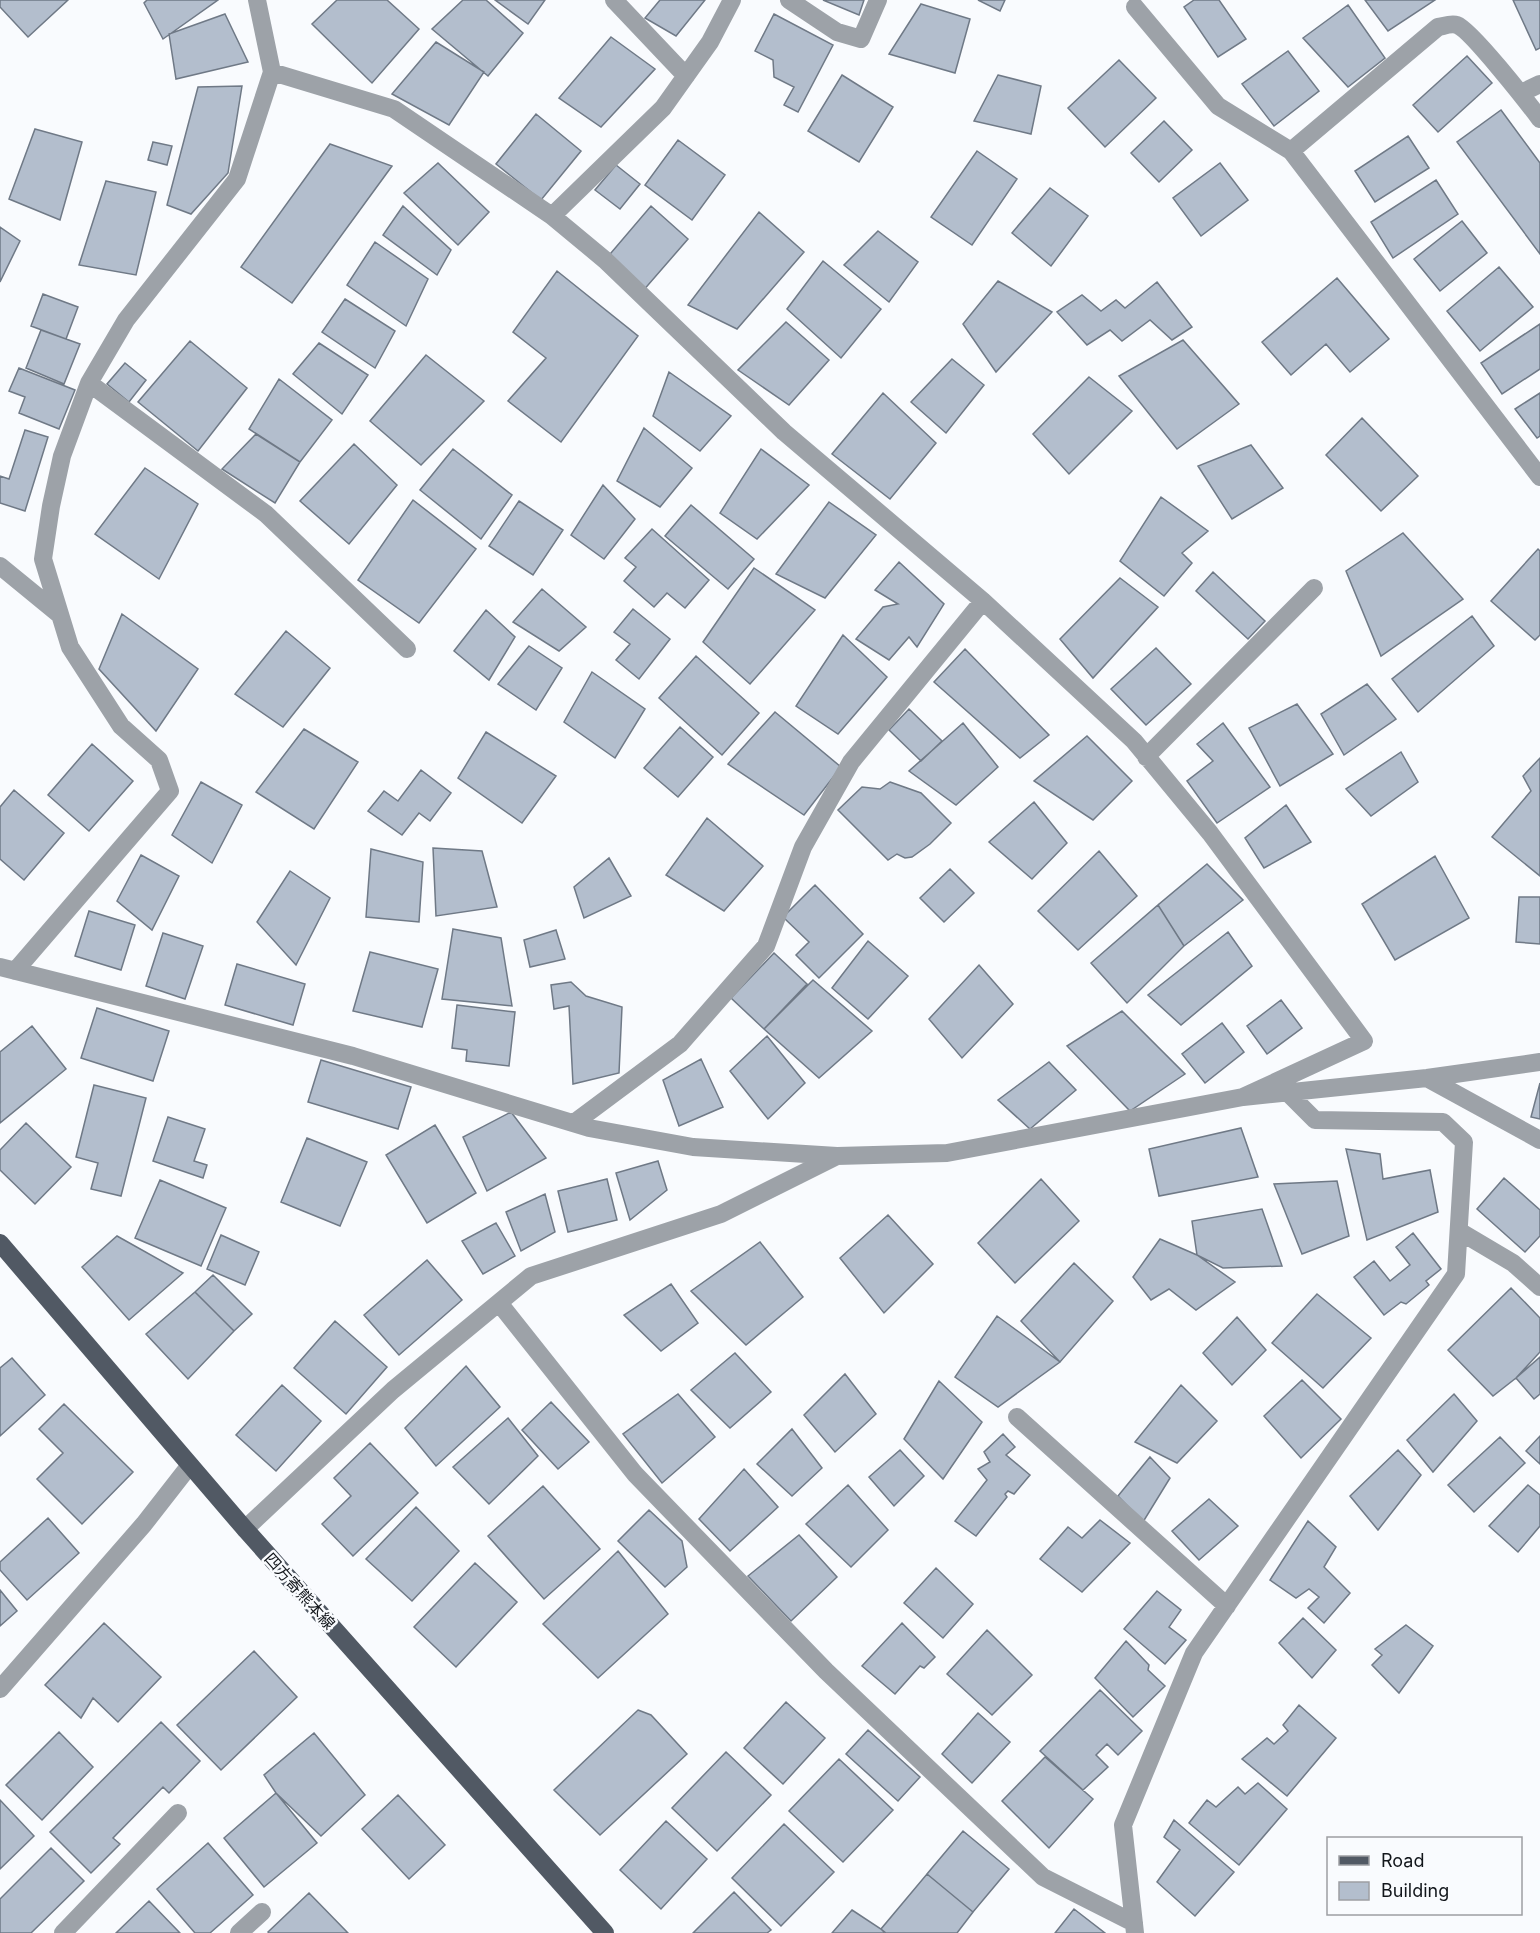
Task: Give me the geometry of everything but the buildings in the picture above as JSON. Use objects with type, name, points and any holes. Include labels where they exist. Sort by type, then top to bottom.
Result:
[{"type":"main road","name":"四方寄熊本線","points":[[0,1244],[245,1529],[605,1933]]},
{"type":"street","points":[[257,0],[272,72],[237,179],[126,320],[89,383],[62,456],[43,559],[70,647],[121,726],[159,760],[170,791],[8,969],[352,1056],[574,1123],[693,1148],[837,1156],[947,1153],[1243,1097],[1427,1078],[1540,1062]]},
{"type":"street","points":[[614,0],[686,76]]},
{"type":"street","points":[[552,216],[663,108],[710,42],[732,0]]},
{"type":"street","points":[[789,0],[837,32],[861,39],[878,0]]},
{"type":"street","points":[[1135,7],[1218,106],[1291,151],[1540,477]]},
{"type":"street","points":[[1291,151],[1438,27],[1453,24],[1460,26],[1521,93],[1540,119]]},
{"type":"street","points":[[272,72],[394,109],[552,216],[605,260],[784,432],[983,601],[1134,741],[1210,833],[1364,1041],[1243,1097]]},
{"type":"street","points":[[1521,93],[1540,84]]},
{"type":"street","points":[[89,383],[266,514],[407,649]]},
{"type":"street","points":[[0,566],[60,615]]},
{"type":"street","points":[[1146,757],[1314,588]]},
{"type":"street","points":[[574,1123],[680,1044],[766,946],[803,847],[851,762],[983,601]]},
{"type":"street","points":[[1427,1078],[1540,1140]]},
{"type":"street","points":[[1135,1928],[1124,1825],[1194,1653],[1456,1274],[1464,1142],[1443,1122],[1316,1120],[1287,1092]]},
{"type":"street","points":[[245,1529],[393,1390],[531,1276],[721,1214],[837,1156]]},
{"type":"street","points":[[1459,1231],[1513,1263],[1540,1287]]},
{"type":"street","points":[[499,1303],[635,1474],[826,1671],[1043,1877],[1135,1928]]},
{"type":"street","points":[[1017,1417],[1227,1606]]},
{"type":"street","points":[[0,1689],[144,1524],[190,1465]]},
{"type":"street","points":[[63,1933],[178,1813]]},
{"type":"street","points":[[239,1933],[262,1912]]}]
